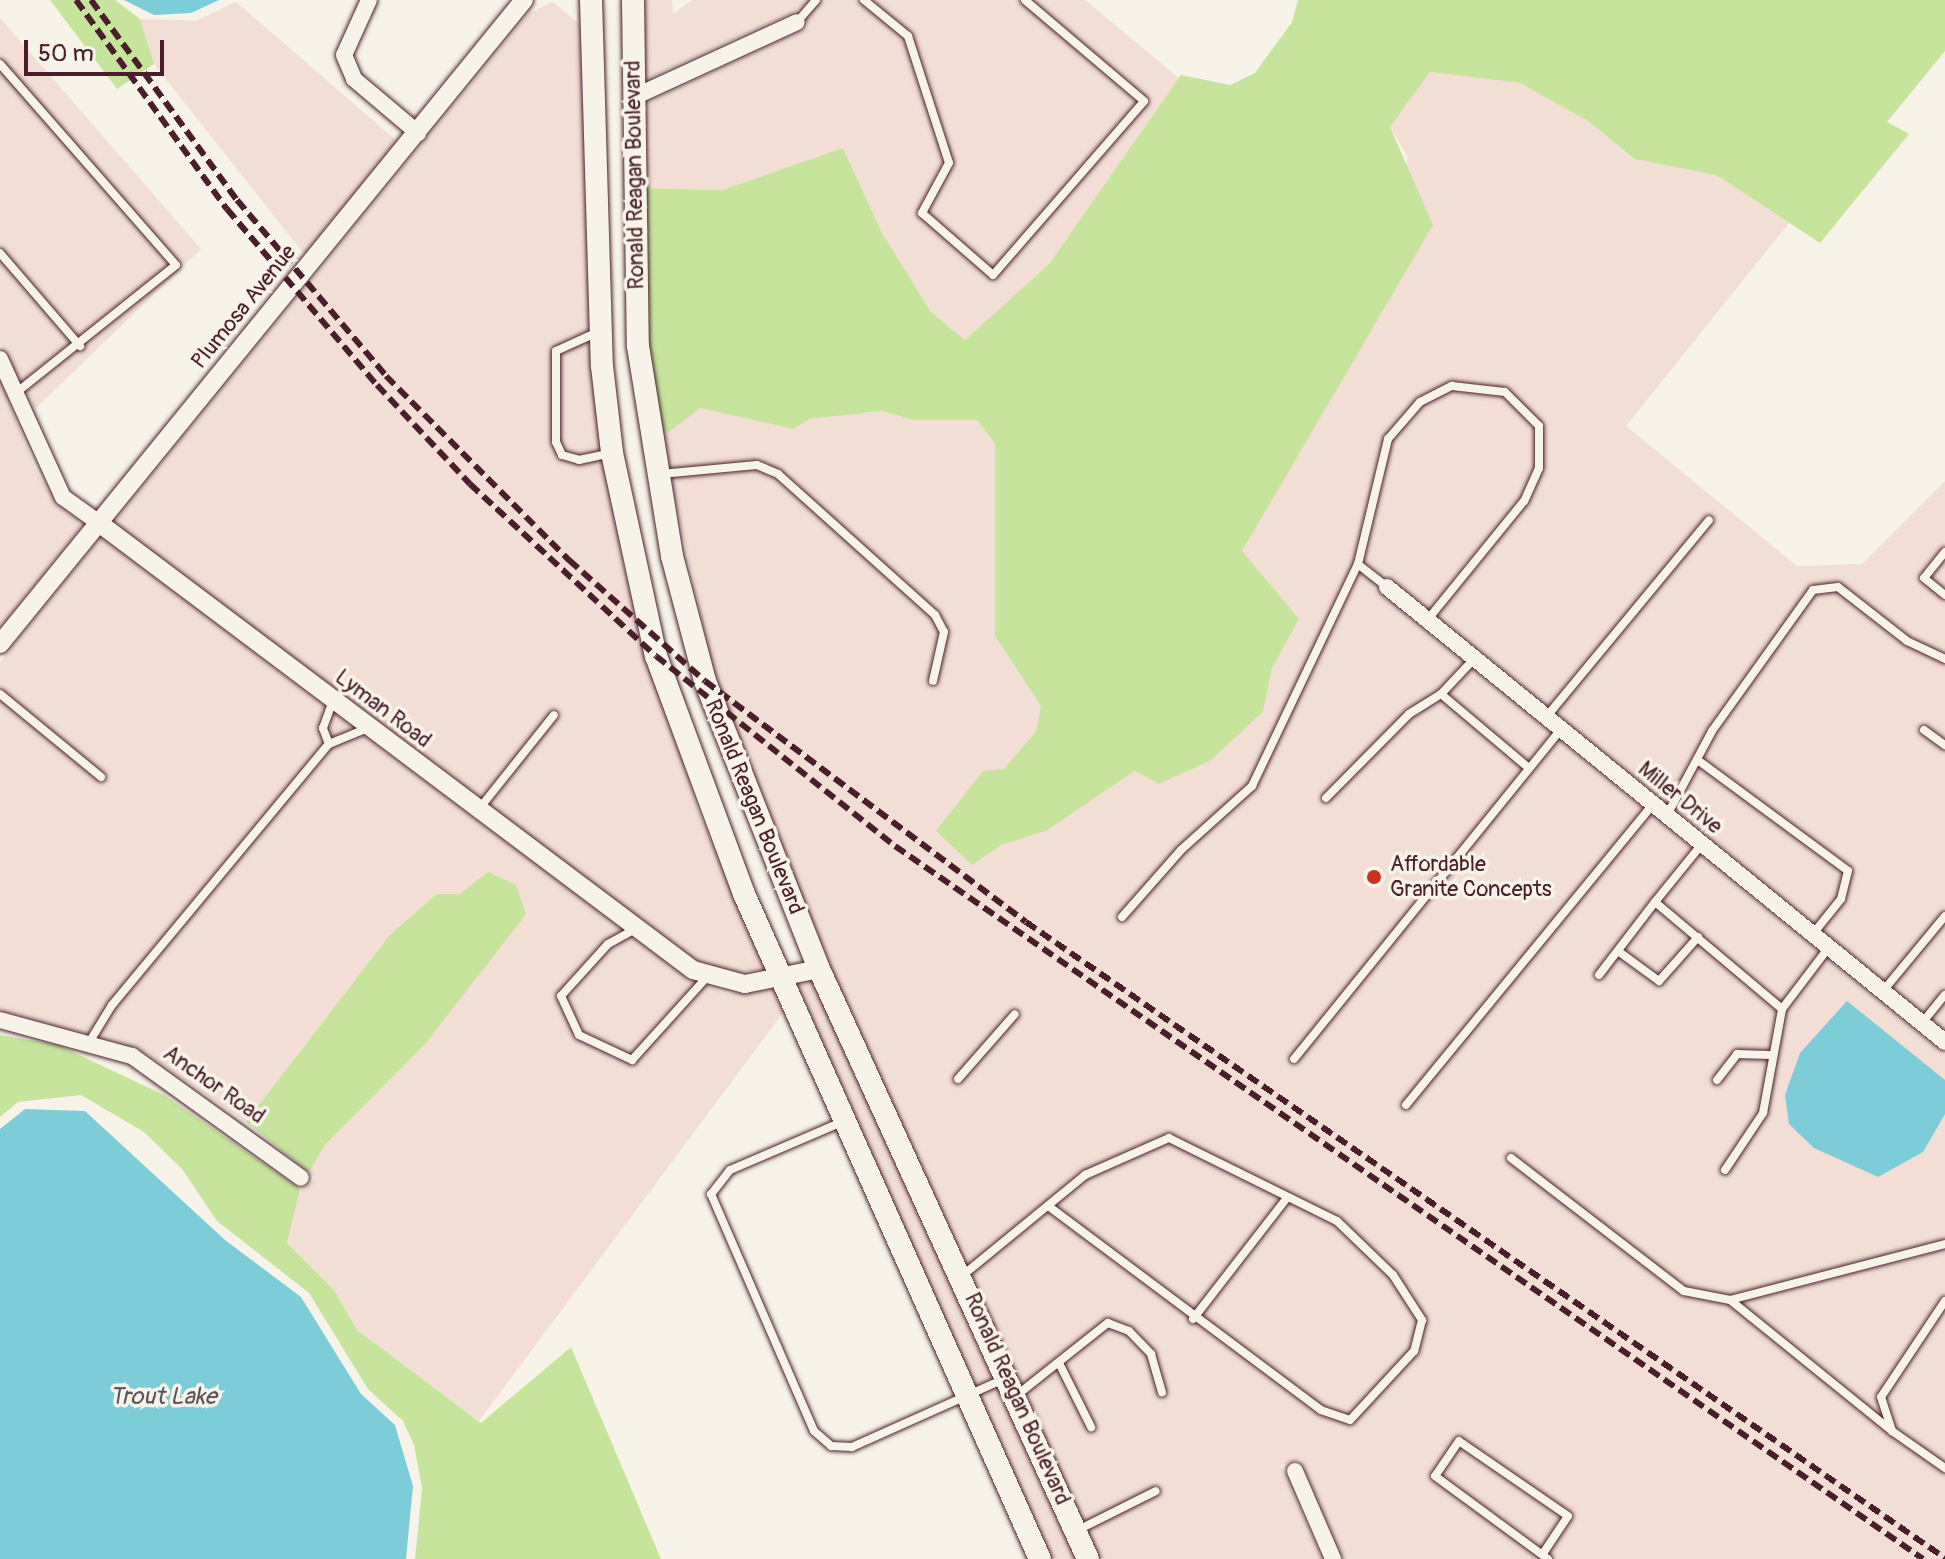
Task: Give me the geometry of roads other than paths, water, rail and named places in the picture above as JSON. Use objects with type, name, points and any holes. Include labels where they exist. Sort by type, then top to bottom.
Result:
[{"type":"main road","name":"Ronald Reagan Boulevard","points":[[591,0],[601,331],[612,453],[656,656],[709,810],[1040,1559]]},
{"type":"main road","name":"Ronald Reagan Boulevard","points":[[633,0],[638,346],[657,474],[705,681],[819,969],[963,1275],[1088,1559]]},
{"type":"street","points":[[369,0],[344,55],[354,79],[418,133]]},
{"type":"street","name":"Plumosa Avenue","points":[[0,644],[524,0]]},
{"type":"street","points":[[634,97],[797,22]]},
{"type":"street","name":"Lyman Road","points":[[0,359],[18,391],[63,497],[368,728],[637,928],[708,976],[724,984],[819,969]]},
{"type":"street","name":"Miller Drive","points":[[1387,587],[1945,1042]]},
{"type":"street","name":"Anchor Road","points":[[0,1020],[90,1041],[183,1085],[301,1178]]},
{"type":"street","points":[[1295,1471],[1333,1559]]},
{"type":"lane","points":[[797,22],[816,0]]},
{"type":"lane","points":[[864,0],[908,36],[949,163],[922,213],[993,275],[1144,101],[1025,0]]},
{"type":"lane","points":[[0,64],[176,265],[80,346],[18,391]]},
{"type":"lane","points":[[0,253],[80,346]]},
{"type":"lane","points":[[601,331],[556,351],[556,442],[562,455],[579,460],[612,453]]},
{"type":"lane","points":[[1122,917],[1181,850],[1252,786],[1358,564],[1388,439],[1420,402],[1475,383],[1524,407],[1539,426],[1542,446],[1524,501],[1427,620]]},
{"type":"lane","points":[[657,474],[757,465],[778,474],[935,615],[944,632],[933,681]]},
{"type":"lane","points":[[1546,717],[1709,520]]},
{"type":"lane","points":[[1945,552],[1924,578],[1945,595]]},
{"type":"lane","points":[[1358,564],[1387,587]]},
{"type":"lane","points":[[1667,815],[1699,761],[1712,731],[1813,590],[1838,587],[1907,641],[1945,659]]},
{"type":"lane","points":[[1326,798],[1409,714],[1441,694],[1474,658]]},
{"type":"lane","points":[[0,694],[101,777]]},
{"type":"lane","points":[[1441,694],[1529,768]]},
{"type":"lane","points":[[329,744],[323,728],[333,701]]},
{"type":"lane","points":[[478,809],[554,715]]},
{"type":"lane","points":[[90,1041],[112,1005],[329,744],[368,728]]},
{"type":"lane","points":[[1294,1059],[1561,729]]},
{"type":"lane","points":[[1924,730],[1945,745]]},
{"type":"lane","points":[[1699,761],[1848,871],[1841,899],[1812,934]]},
{"type":"lane","points":[[1406,1105],[1653,804]]},
{"type":"lane","points":[[1599,975],[1702,844]]},
{"type":"lane","points":[[1655,902],[1782,1009]]},
{"type":"lane","points":[[1883,991],[1945,916]]},
{"type":"lane","points":[[637,928],[608,944],[561,996],[579,1035],[632,1060],[708,976]]},
{"type":"lane","points":[[1618,951],[1659,981],[1698,937]]},
{"type":"lane","points":[[1725,1170],[1763,1113],[1769,1055],[1782,1009],[1829,947]]},
{"type":"lane","points":[[1922,1023],[1945,995]]},
{"type":"lane","points":[[958,1079],[1015,1014]]},
{"type":"lane","points":[[1717,1080],[1737,1054],[1769,1055]]},
{"type":"lane","points":[[847,1120],[721,1175],[711,1194],[717,1215],[822,1441],[852,1447],[968,1395],[1013,1386],[1059,1363],[1108,1323],[1118,1324],[1151,1354],[1162,1392]]},
{"type":"lane","points":[[963,1275],[1085,1175],[1169,1138],[1286,1199],[1337,1221],[1393,1275],[1422,1320],[1414,1351],[1350,1420],[1321,1410],[1193,1319],[1048,1206]]},
{"type":"lane","points":[[1511,1158],[1684,1291],[1730,1300],[1945,1244]]},
{"type":"lane","points":[[1193,1319],[1286,1199]]},
{"type":"lane","points":[[1730,1300],[1892,1431],[1945,1468]]},
{"type":"lane","points":[[1892,1431],[1881,1397],[1945,1301]]},
{"type":"lane","points":[[1059,1363],[1091,1427]]},
{"type":"lane","points":[[1459,1441],[1568,1516],[1546,1555],[1435,1476],[1459,1441]]},
{"type":"lane","points":[[1075,1531],[1156,1491]]},
{"type":"water","points":[[124,0],[219,0],[191,13],[154,15]]},
{"type":"water","points":[[1847,1001],[1945,1080],[1945,1114],[1923,1152],[1878,1177],[1814,1148],[1789,1124],[1785,1095],[1800,1053]]},
{"type":"water","name":"Trout Lake","points":[[25,1109],[85,1111],[225,1240],[301,1297],[361,1394],[395,1425],[413,1486],[406,1559],[0,1559],[0,1129]]},
{"type":"railway","points":[[76,0],[227,209],[377,385],[470,484],[656,656],[895,846],[1923,1559]]},
{"type":"railway","points":[[91,0],[237,200],[386,376],[569,560],[705,681],[1026,922],[1945,1558]]},
{"type":"place","name":"Affordable Granite Concepts","points":[[1374,877]]}]
